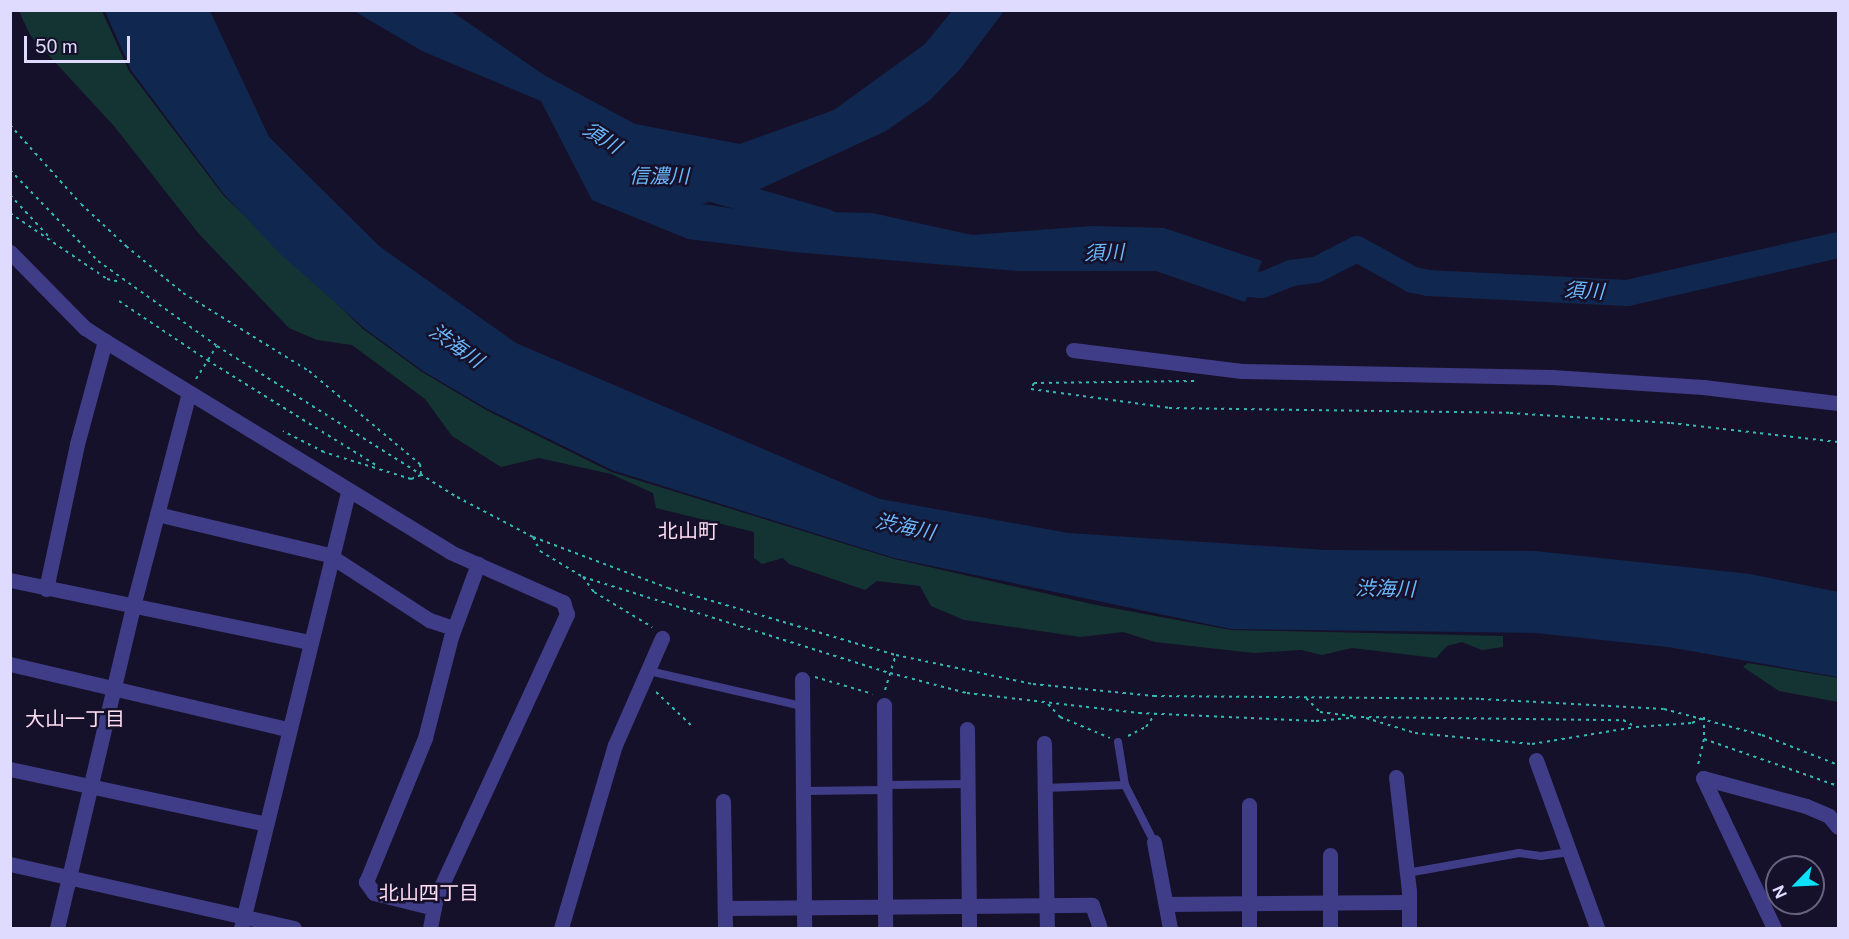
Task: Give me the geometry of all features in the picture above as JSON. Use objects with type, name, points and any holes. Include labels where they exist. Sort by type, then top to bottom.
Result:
[{"type":"street","points":[[10,252],[85,328],[105,341],[190,390],[348,491],[478,564],[563,602],[567,614],[434,908],[430,928]]},
{"type":"street","points":[[46,589],[105,341]]},
{"type":"street","points":[[1073,350],[1242,371],[1552,377],[1703,387],[1839,403]]},
{"type":"street","points":[[57,928],[133,606],[190,390]]},
{"type":"street","points":[[242,923],[330,555],[348,491]]},
{"type":"street","points":[[157,514],[330,555],[429,620],[454,628]]},
{"type":"street","points":[[434,908],[374,894],[366,882],[425,738],[454,628],[478,564]]},
{"type":"street","points":[[10,580],[310,642]]},
{"type":"street","points":[[561,928],[615,745],[662,638]]},
{"type":"street","points":[[10,664],[288,729]]},
{"type":"street","points":[[802,679],[804,928]]},
{"type":"street","points":[[884,700],[885,928]]},
{"type":"street","points":[[967,729],[969,928]]},
{"type":"street","points":[[1044,743],[1047,928]]},
{"type":"street","points":[[1536,760],[1597,928]]},
{"type":"street","points":[[10,769],[92,784],[266,824]]},
{"type":"street","points":[[1396,777],[1407,873],[1409,928]]},
{"type":"street","points":[[1774,928],[1704,778],[1806,806],[1828,816],[1839,827]]},
{"type":"street","points":[[723,801],[725,928]]},
{"type":"street","points":[[1249,805],[1249,928]]},
{"type":"street","points":[[1154,842],[1170,928]]},
{"type":"street","points":[[1330,855],[1330,928]]},
{"type":"street","points":[[10,864],[242,923],[294,928]]},
{"type":"street","points":[[1166,904],[1408,902]]},
{"type":"street","points":[[725,908],[1092,905],[1100,928]]},
{"type":"lane","points":[[647,676],[802,706]]},
{"type":"lane","points":[[1118,742],[1125,785],[1154,842]]},
{"type":"lane","points":[[803,791],[967,784]]},
{"type":"lane","points":[[1045,788],[1125,785]]},
{"type":"lane","points":[[1407,873],[1519,853],[1541,856],[1568,852]]},
{"type":"path","points":[[10,125],[81,204],[126,246],[183,292],[309,371],[420,464],[421,475]]},
{"type":"path","points":[[10,170],[67,231],[124,283],[217,346],[421,475],[533,537],[668,588],[896,655],[982,676],[1086,691],[1154,696],[1481,699],[1664,709],[1704,717],[1839,765]]},
{"type":"path","points":[[10,195],[55,244]]},
{"type":"path","points":[[10,213],[107,279],[124,283]]},
{"type":"path","points":[[119,301],[207,360],[381,469]]},
{"type":"path","points":[[190,390],[217,346]]},
{"type":"path","points":[[1204,380],[1034,383],[1031,388],[1169,408],[1510,413],[1671,423],[1839,442]]},
{"type":"path","points":[[273,426],[324,452],[411,479],[421,475]]},
{"type":"path","points":[[533,537],[540,551],[583,577],[890,673],[967,693],[1047,704],[1155,714],[1316,721],[1361,717],[1623,720],[1636,727]]},
{"type":"path","points":[[583,577],[594,592],[656,630],[662,638]]},
{"type":"path","points":[[802,679],[804,674],[884,700],[896,655]]},
{"type":"path","points":[[647,676],[694,728]]},
{"type":"path","points":[[1306,698],[1320,712],[1361,717],[1415,733],[1532,744],[1636,727],[1692,723],[1704,717]]},
{"type":"path","points":[[1047,704],[1060,717],[1118,742],[1146,727],[1155,714]]},
{"type":"path","points":[[1698,765],[1704,739],[1704,717]]},
{"type":"path","points":[[1704,739],[1839,786]]},
{"type":"green space","points":[[19,11],[102,11],[129,71],[223,195],[363,329],[422,372],[486,410],[611,472],[894,559],[1096,605],[1231,630],[1503,636],[1503,647],[1482,650],[1462,642],[1447,646],[1436,658],[1352,648],[1322,655],[1301,650],[1254,653],[1155,642],[1123,632],[1081,637],[964,620],[931,606],[920,586],[877,581],[865,590],[789,564],[783,558],[762,564],[754,558],[754,532],[656,508],[653,493],[611,474],[539,458],[501,467],[452,436],[425,399],[352,345],[317,340],[289,328],[199,234],[114,126],[30,35]]},
{"type":"green space","points":[[1748,663],[1838,678],[1838,702],[1779,691],[1743,667]]},
{"type":"water","name":"渋海川","points":[[105,11],[210,11],[269,137],[379,246],[516,343],[880,499],[1068,533],[1325,550],[1535,551],[1750,574],[1838,592],[1838,677],[1668,647],[1536,633],[1231,629],[894,558],[612,470],[486,408],[423,371],[364,328],[278,252],[223,193],[131,70]]},
{"type":"water","name":"信濃川","points":[[354,11],[451,11],[544,75],[635,124],[740,144],[834,110],[925,44],[952,11],[1004,11],[961,68],[929,101],[886,131],[762,188],[702,204],[743,210],[872,213],[972,235],[1092,226],[1164,228],[1262,261],[1245,302],[1156,271],[1018,271],[794,252],[688,239],[592,200],[541,101],[422,51]]},
{"type":"waterway","name":"須川","points":[[702,186],[826,222]]},
{"type":"waterway","name":"須川","points":[[1220,271],[1247,284],[1262,285],[1291,273],[1316,270],[1357,249],[1413,280],[1428,283],[1627,293],[1838,245]]},
{"type":"district","name":"北山町","points":[[688,531]]},
{"type":"district","name":"大山一丁目","points":[[75,719]]},
{"type":"district","name":"北山四丁目","points":[[429,893]]}]
